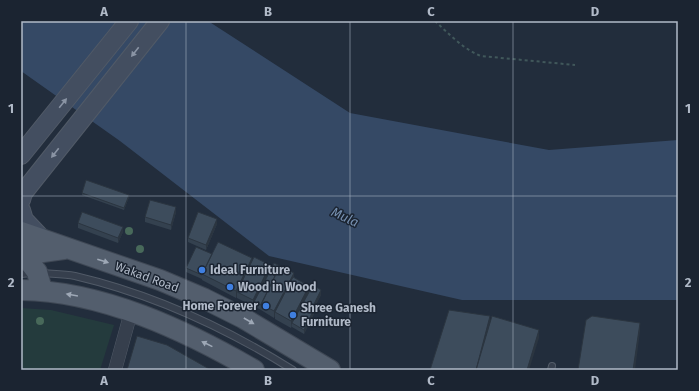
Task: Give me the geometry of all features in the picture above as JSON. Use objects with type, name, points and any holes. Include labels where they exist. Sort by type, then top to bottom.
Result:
[{"type":"main road","points":[[21,155],[129,21]]},
{"type":"main road","points":[[21,200],[23,193],[160,21]]},
{"type":"main road","points":[[21,210],[24,220],[43,240]]},
{"type":"main road","name":"Wakad Road","points":[[21,232],[66,249],[160,280],[205,299],[243,318],[330,370]]},
{"type":"main road","points":[[21,289],[28,266],[66,249]]},
{"type":"main road","points":[[28,266],[79,296],[145,317],[207,344],[254,370]]},
{"type":"street","points":[[115,370],[131,312]]},
{"type":"lane","points":[[28,266],[73,276],[153,300],[197,318],[234,336],[293,370]]},
{"type":"path","points":[[435,21],[457,41],[472,52],[481,56],[575,65]]},
{"type":"green space","points":[[21,308],[51,310],[114,325],[100,370],[21,370]]},
{"type":"water","name":"Mula","points":[[21,21],[208,21],[350,113],[549,150],[678,140],[678,300],[462,300],[269,256],[120,141],[21,71]]},
{"type":"building","points":[[86,180],[129,195],[124,208],[82,193]]},
{"type":"building","points":[[150,200],[176,207],[171,225],[145,217]]},
{"type":"building","points":[[82,212],[123,227],[118,238],[78,223]]},
{"type":"building","points":[[198,212],[217,219],[206,245],[188,238]]},
{"type":"building","points":[[218,242],[252,258],[236,291],[202,274]]},
{"type":"building","points":[[196,247],[212,254],[202,275],[186,268]]},
{"type":"building","points":[[254,257],[270,265],[253,300],[237,292]]},
{"type":"building","points":[[274,263],[294,273],[274,311],[261,304],[276,274],[270,271]]},
{"type":"building","points":[[269,273],[275,276],[261,305],[254,302]]},
{"type":"building","points":[[293,277],[309,286],[291,321],[275,312]]},
{"type":"building","points":[[313,285],[321,290],[312,308],[314,309],[304,330],[292,323]]},
{"type":"building","points":[[449,310],[490,316],[476,370],[430,370]]},
{"type":"building","points":[[492,316],[539,330],[527,370],[476,370]]},
{"type":"building","points":[[592,316],[640,323],[633,370],[578,370],[586,320]]},
{"type":"building","points":[[137,336],[167,345],[211,370],[127,370]]},
{"type":"place","name":"Ideal Furniture","points":[[202,270]]},
{"type":"place","name":"Wood in Wood","points":[[230,287]]},
{"type":"place","name":"Home Forever","points":[[266,306]]},
{"type":"place","name":"Shree Ganesh Furniture","points":[[293,315]]}]
